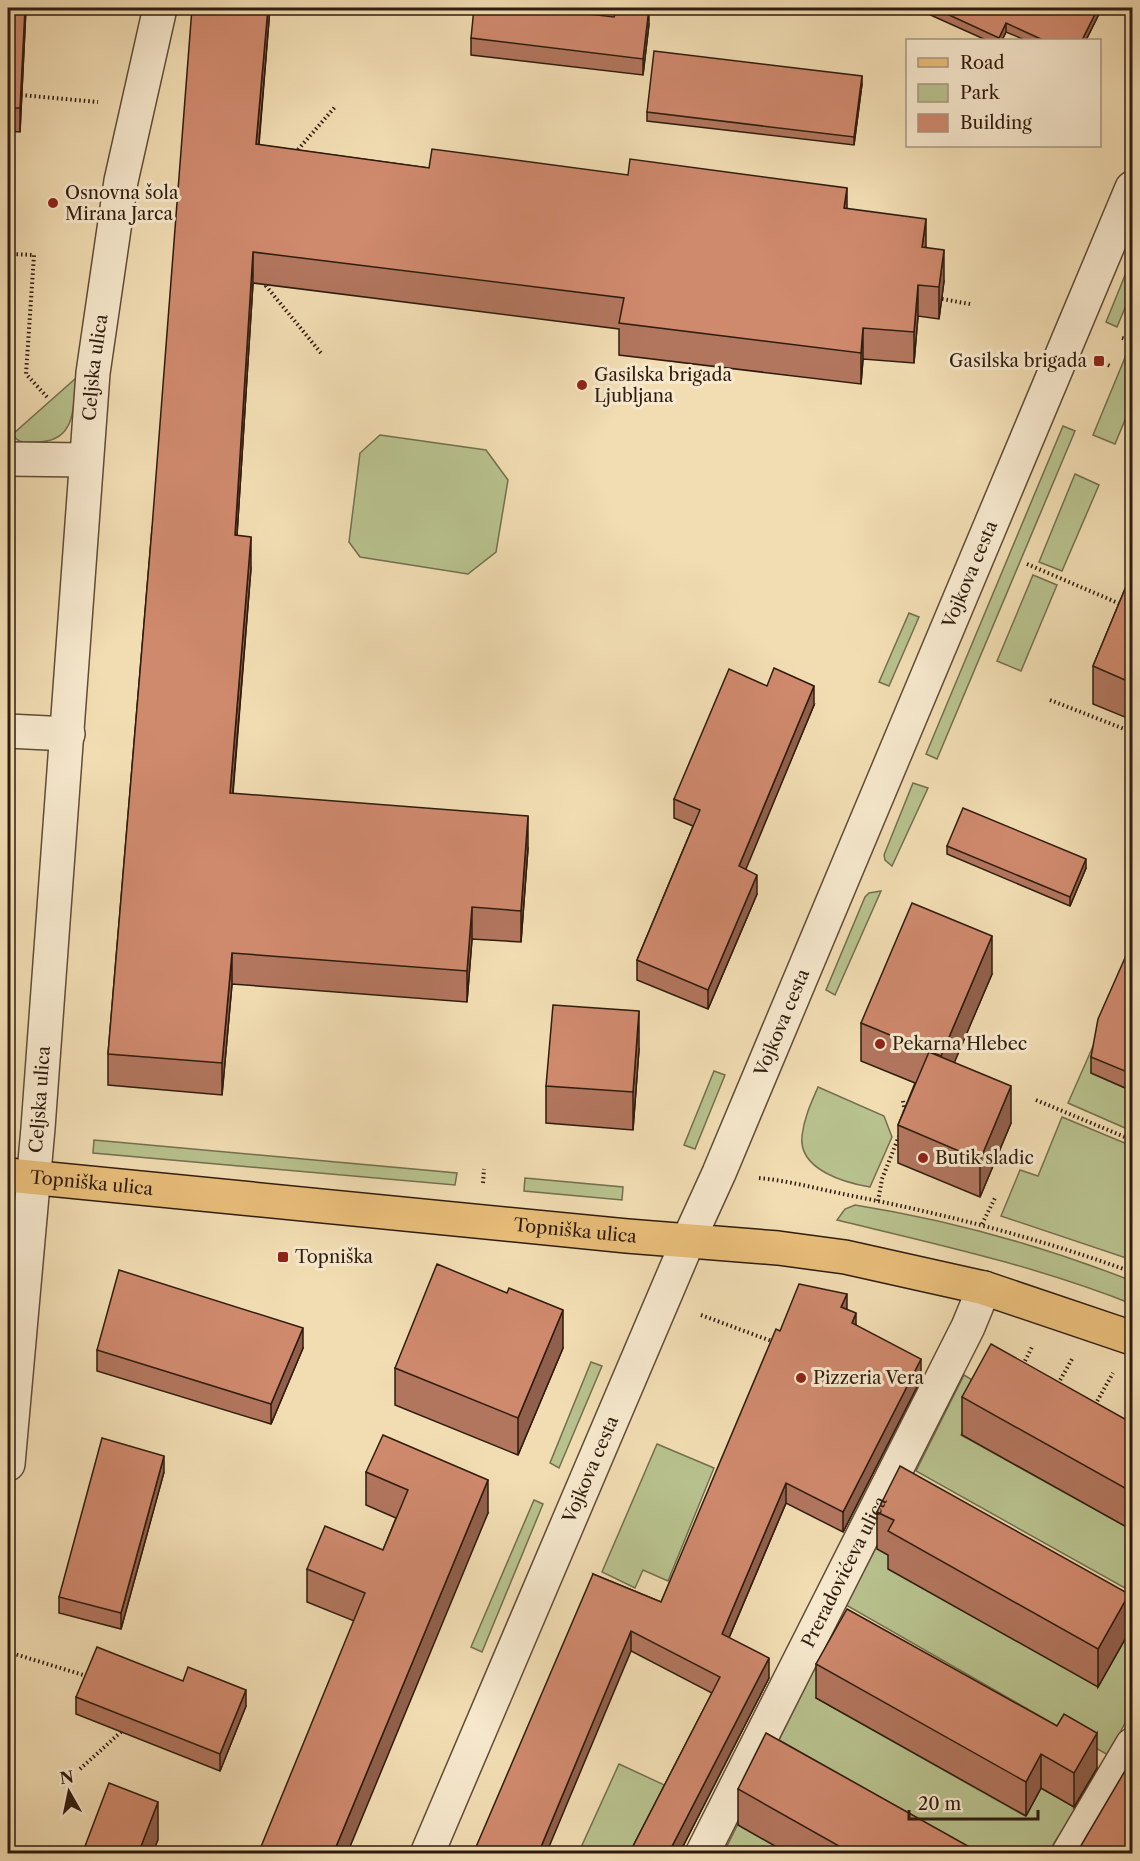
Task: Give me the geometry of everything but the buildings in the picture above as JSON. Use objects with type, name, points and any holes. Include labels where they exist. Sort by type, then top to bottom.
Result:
[{"type":"main road","name":"Topniška ulica","points":[[20,1177],[778,1248],[845,1257],[984,1288],[1132,1338]]},
{"type":"street","name":"Celjska ulica","points":[[8,1464],[20,1177],[68,734],[93,374],[107,261],[137,107],[160,8]]},
{"type":"street","name":"Vojkova cesta","points":[[427,1854],[719,1173],[1132,188]]},
{"type":"street","points":[[8,459],[86,460]]},
{"type":"street","points":[[8,730],[68,734]]},
{"type":"street","name":"Preradovićeva ulica","points":[[702,1854],[968,1326],[984,1288]]},
{"type":"street","points":[[1068,1854],[1132,1745]]},
{"type":"path","points":[[1126,82],[1132,85]]},
{"type":"path","points":[[21,95],[137,107]]},
{"type":"path","points":[[288,161],[335,107]]},
{"type":"path","points":[[12,255],[34,255],[26,374],[47,398]]},
{"type":"path","points":[[266,274],[266,286],[321,353]]},
{"type":"path","points":[[942,299],[970,304]]},
{"type":"path","points":[[1122,338],[1132,341]]},
{"type":"path","points":[[1027,564],[1132,609]]},
{"type":"path","points":[[1050,700],[1132,732]]},
{"type":"path","points":[[1036,1100],[1132,1140]]},
{"type":"path","points":[[903,1101],[906,1120]]},
{"type":"path","points":[[878,1201],[882,1179],[902,1130]]},
{"type":"path","points":[[483,1187],[484,1169]]},
{"type":"path","points":[[802,1184],[982,1224],[1080,1253],[1132,1272]]},
{"type":"path","points":[[982,1224],[996,1196]]},
{"type":"path","points":[[701,1315],[777,1343]]},
{"type":"path","points":[[968,1326],[1043,1348]]},
{"type":"path","points":[[1018,1373],[1033,1345]]},
{"type":"path","points":[[1062,1355],[1082,1362]]},
{"type":"path","points":[[1053,1394],[1072,1358]]},
{"type":"path","points":[[1103,1370],[1123,1377]]},
{"type":"path","points":[[1090,1412],[1113,1373]]},
{"type":"path","points":[[8,1652],[91,1678]]},
{"type":"path","points":[[80,1769],[121,1732]]},
{"type":"green space","points":[[1132,258],[1132,291],[1117,327],[1106,322]]},
{"type":"green space","points":[[1129,348],[1132,349],[1132,403],[1115,444],[1093,435]]},
{"type":"green space","points":[[76,378],[70,423],[65,431],[47,441],[24,442],[17,439],[13,434]]},
{"type":"green space","points":[[1063,426],[1075,431],[937,759],[926,754]]},
{"type":"green space","points":[[380,435],[486,450],[508,480],[496,552],[468,574],[360,557],[349,542],[360,453]]},
{"type":"green space","points":[[1075,474],[1099,485],[1062,571],[1039,562]]},
{"type":"green space","points":[[1033,575],[1057,585],[1021,671],[997,661]]},
{"type":"green space","points":[[909,613],[919,617],[889,686],[879,682]]},
{"type":"green space","points":[[913,783],[928,788],[892,866],[885,860],[884,855]]},
{"type":"green space","points":[[881,891],[835,995],[826,990],[865,897],[869,893]]},
{"type":"green space","points":[[1098,1035],[1091,1073],[1132,1091],[1132,1131],[1068,1103]]},
{"type":"green space","points":[[714,1071],[725,1075],[695,1149],[684,1145]]},
{"type":"green space","points":[[818,1087],[884,1116],[892,1137],[870,1187],[826,1173],[808,1158],[803,1148],[802,1136],[808,1111]]},
{"type":"green space","points":[[1062,1117],[1132,1146],[1132,1260],[1001,1216],[1020,1170],[1038,1176]]},
{"type":"green space","points":[[94,1140],[457,1173],[455,1185],[93,1153]]},
{"type":"green space","points":[[525,1178],[623,1187],[622,1200],[524,1191]]},
{"type":"green space","points":[[855,1205],[960,1226],[1098,1268],[1132,1281],[1132,1304],[1023,1267],[837,1220],[845,1209]]},
{"type":"green space","points":[[591,1362],[602,1366],[559,1468],[550,1463]]},
{"type":"green space","points":[[964,1375],[987,1389],[961,1435],[1132,1530],[1132,1592],[916,1471]]},
{"type":"green space","points":[[657,1444],[714,1468],[668,1581],[643,1570],[635,1588],[602,1572]]},
{"type":"green space","points":[[907,1489],[1097,1685],[1129,1632],[1132,1634],[1132,1710],[1108,1755],[846,1605]]},
{"type":"green space","points":[[534,1500],[543,1504],[482,1652],[471,1647]]},
{"type":"green space","points":[[831,1635],[847,1643],[816,1698],[1025,1816],[1041,1788],[1076,1808],[1048,1853],[980,1853],[779,1740]]},
{"type":"green space","points":[[769,1762],[789,1853],[723,1854]]},
{"type":"green space","points":[[619,1764],[673,1789],[640,1853],[578,1854]]},
{"type":"place","name":"Osnovna šola Mirana Jarca","points":[[53,203]]},
{"type":"place","name":"Gasilska brigada","points":[[1099,361]]},
{"type":"place","name":"Gasilska brigada Ljubljana","points":[[582,385]]},
{"type":"place","name":"Pekarna Hlebec","points":[[880,1044]]},
{"type":"place","name":"Butik sladic","points":[[923,1158]]},
{"type":"place","name":"Topniška","points":[[283,1257]]},
{"type":"place","name":"Pizzeria Vera","points":[[801,1378]]}]
